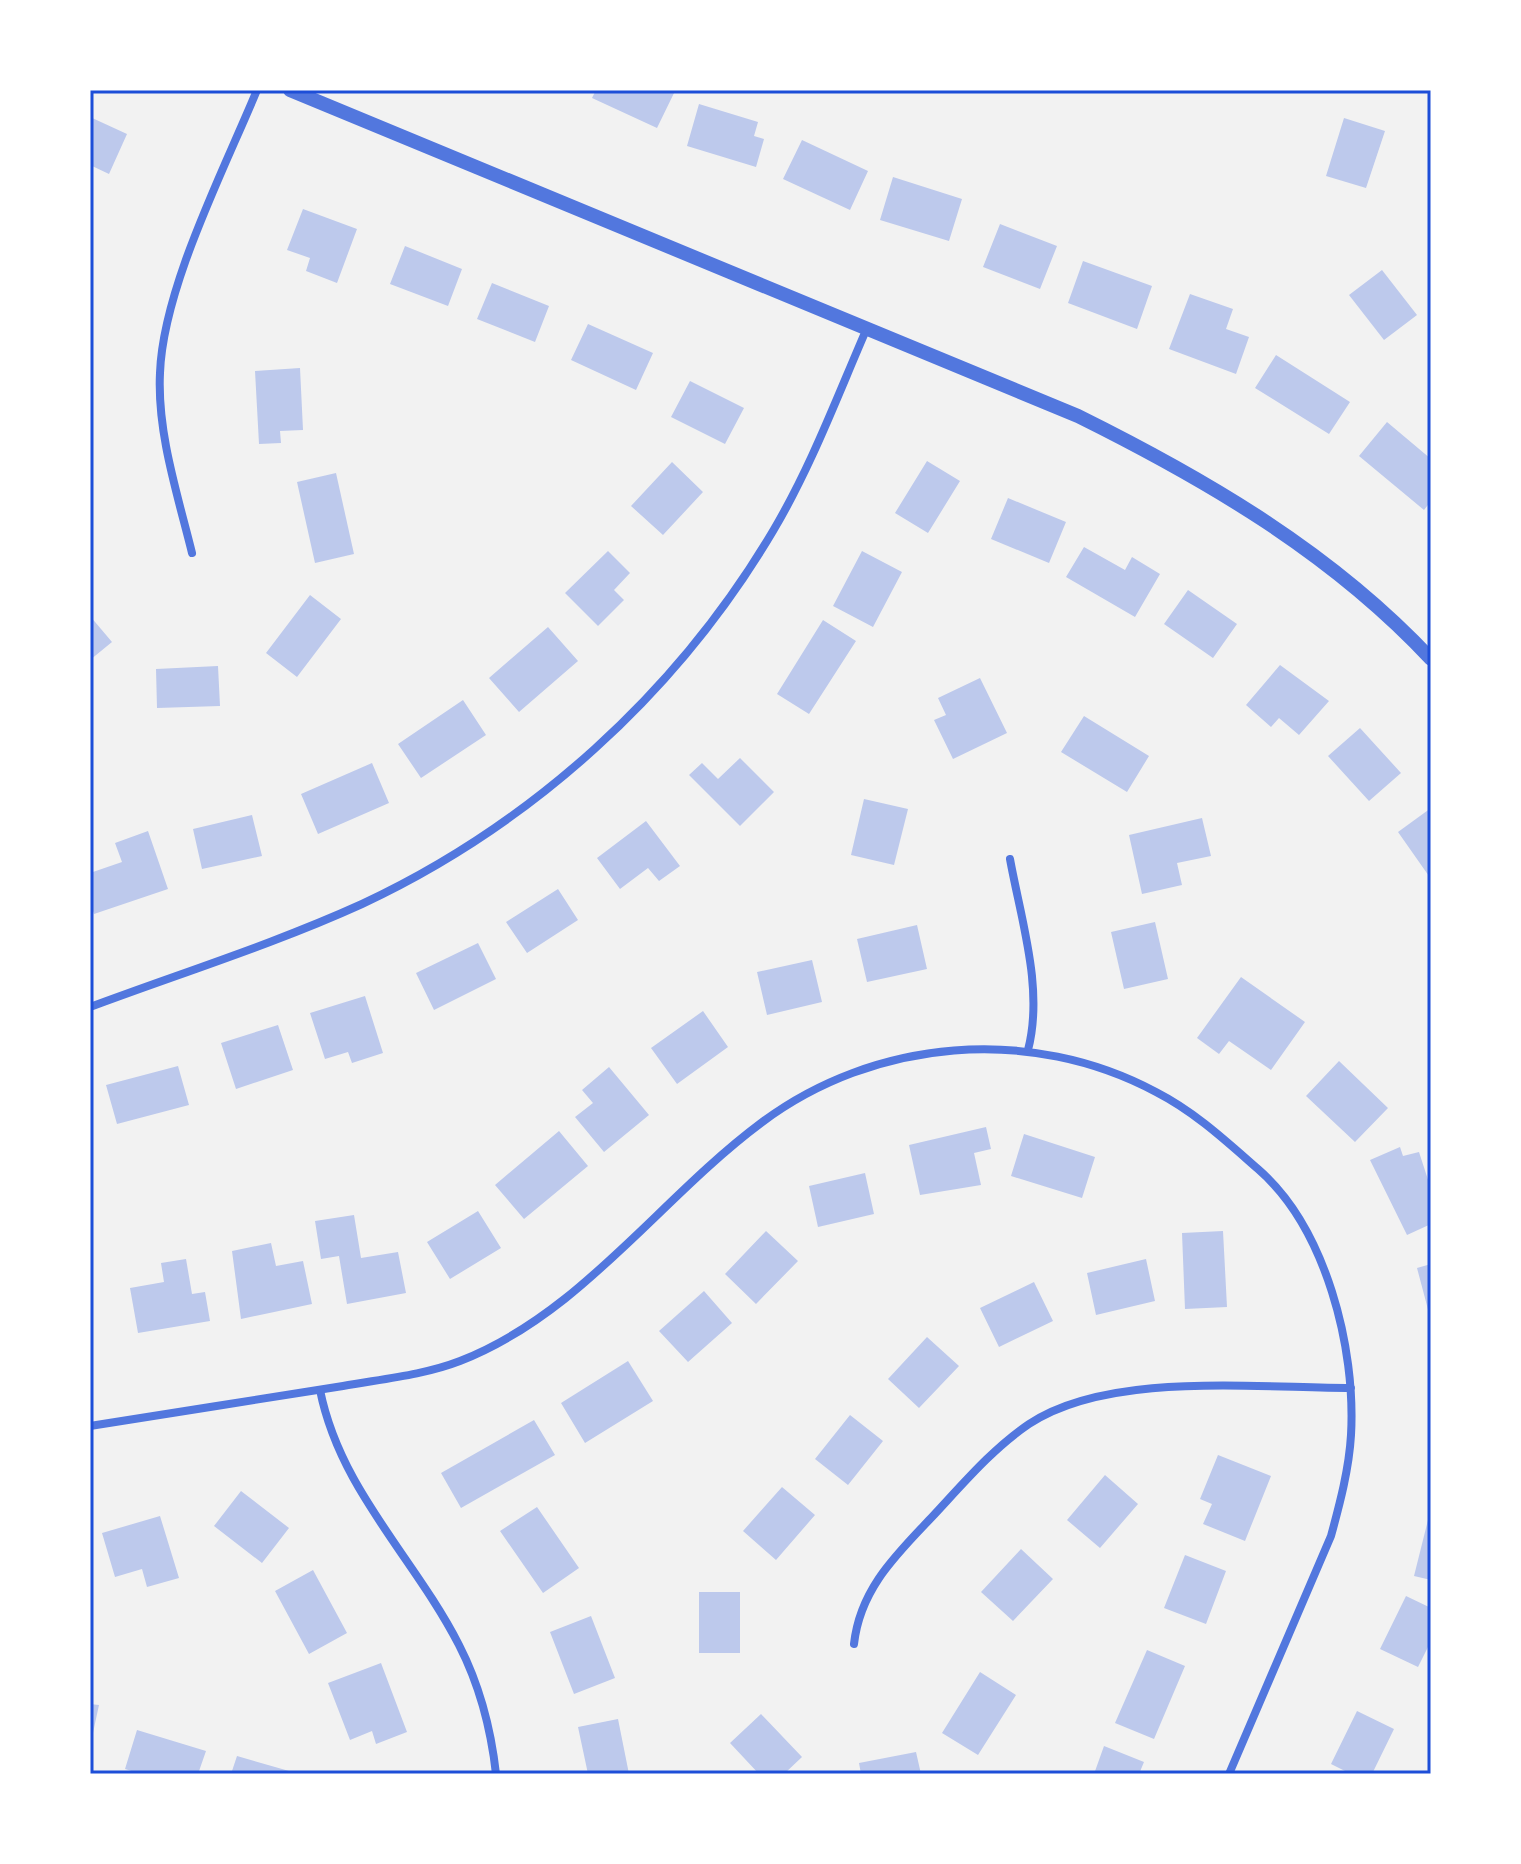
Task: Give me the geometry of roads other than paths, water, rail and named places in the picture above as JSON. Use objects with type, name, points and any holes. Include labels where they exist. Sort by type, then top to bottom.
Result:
[{"type":"street","points":[[192,553],[163,418],[159,374],[164,332],[180,279],[257,90]]},
{"type":"street","points":[[290,90],[1078,416],[1204,481],[1289,537],[1362,595],[1431,659]]},
{"type":"street","points":[[90,1007],[362,903],[443,860],[501,824],[564,776],[632,713],[681,660],[728,599],[772,532],[810,462],[867,328]]},
{"type":"street","points":[[1010,859],[1035,1009],[1028,1050]]},
{"type":"street","points":[[90,1426],[320,1390],[458,1362],[504,1341],[567,1296],[759,1124],[831,1082],[895,1059],[943,1050],[1028,1050],[1070,1058],[1155,1091],[1199,1118],[1270,1180],[1306,1228],[1322,1264],[1343,1339],[1351,1388],[1351,1438],[1342,1499],[1331,1536],[1229,1774]]},
{"type":"street","points":[[854,1644],[865,1600],[883,1570],[993,1453],[1028,1425],[1061,1406],[1095,1395],[1135,1388],[1351,1388]]},
{"type":"street","points":[[320,1390],[328,1429],[343,1463],[459,1644],[479,1691],[492,1740],[496,1774]]}]
